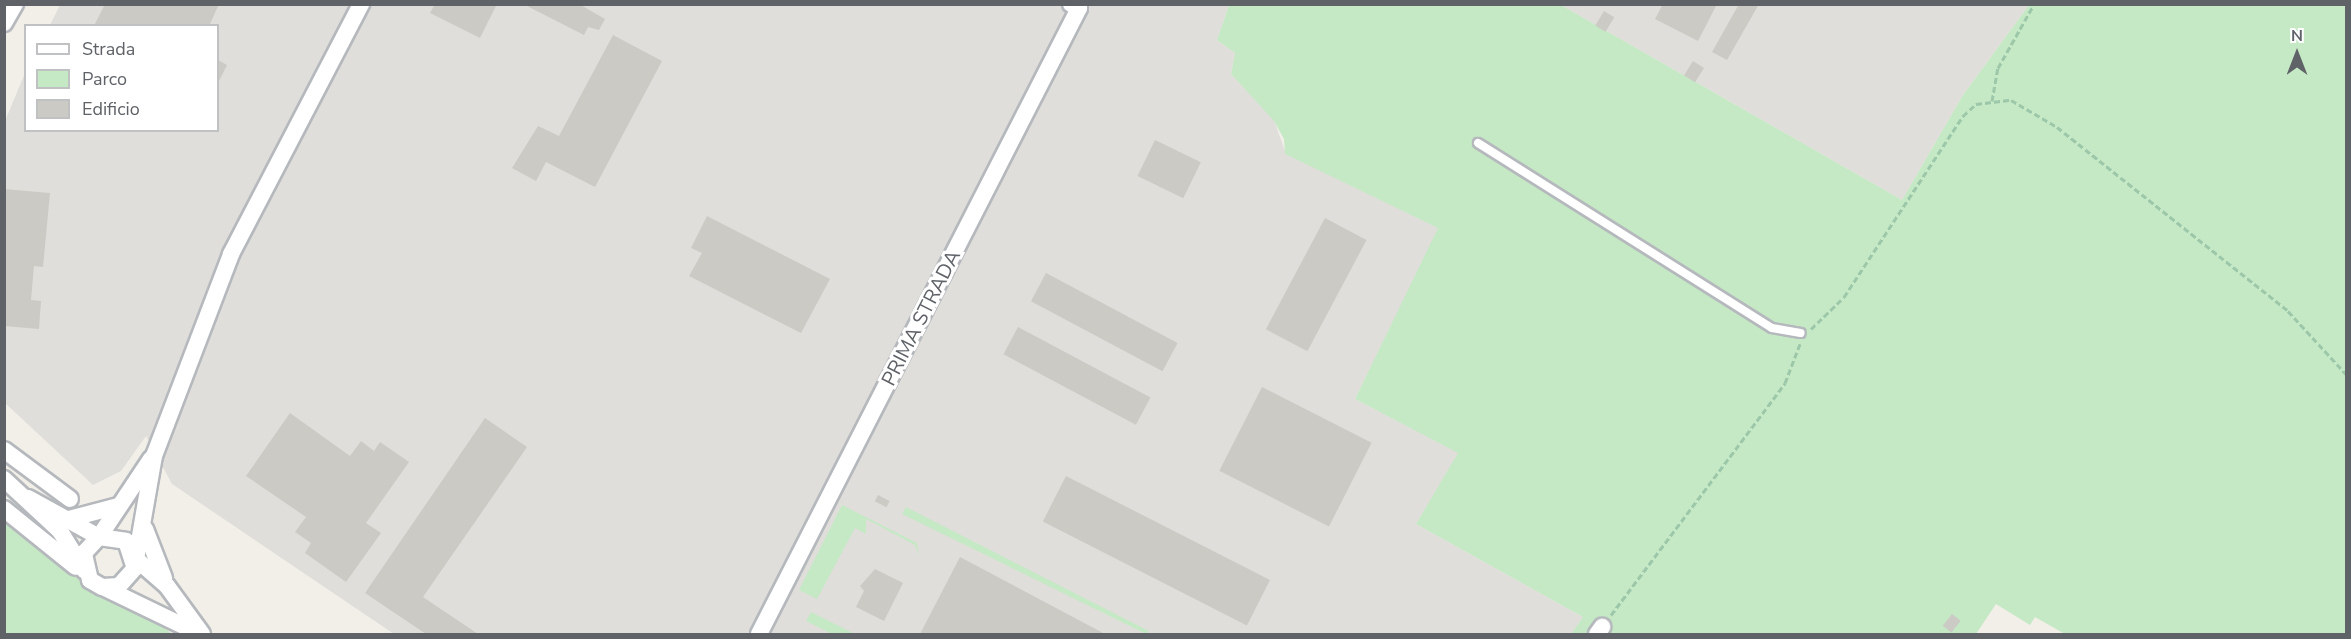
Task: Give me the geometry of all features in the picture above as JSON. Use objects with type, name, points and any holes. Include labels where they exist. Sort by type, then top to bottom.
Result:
[{"type":"street","points":[[4,23],[15,4]]},
{"type":"street","points":[[102,587],[126,582],[136,559],[154,456],[231,254],[361,4]]},
{"type":"street","name":"PRIMA STRADA","points":[[759,634],[1079,8],[1071,4]]},
{"type":"street","points":[[4,450],[70,499]]},
{"type":"street","points":[[86,575],[84,553],[99,537],[154,456]]},
{"type":"street","points":[[4,479],[28,498],[60,531],[86,575]]},
{"type":"street","points":[[28,498],[99,537],[126,541],[136,559],[170,589]]},
{"type":"street","points":[[69,519],[118,506]]},
{"type":"street","points":[[4,509],[102,587],[202,634]]},
{"type":"street","points":[[143,524],[170,589],[202,634]]},
{"type":"lane","points":[[1478,143],[1772,328],[1801,333]]},
{"type":"path","points":[[1992,101],[1998,68],[2034,4]]},
{"type":"path","points":[[1599,631],[1785,383],[1801,333],[1817,327],[1844,297],[1963,116],[1976,104],[2011,100],[2057,127],[2288,311],[2346,374]]},
{"type":"shaded area","points":[[60,5],[1229,5],[1217,40],[1235,53],[1231,74],[1274,120],[1286,154],[1439,228],[1355,399],[1459,453],[1416,524],[1583,617],[1571,634],[394,634],[172,484],[146,436],[121,471],[93,485],[5,403],[5,121],[24,75],[24,132],[219,132],[219,24],[50,24]]},
{"type":"shaded area","points":[[1561,5],[2029,5],[1963,95],[1902,200]]},
{"type":"green space","points":[[1229,5],[1561,5],[1902,200],[1963,95],[2029,5],[2346,5],[2346,634],[2065,634],[2035,617],[2030,625],[1996,604],[1976,634],[1571,634],[1583,617],[1416,524],[1458,453],[1355,399],[1438,228],[1285,154],[1284,139],[1274,121],[1231,74],[1235,53],[1217,40]]},
{"type":"green space","points":[[5,499],[172,634],[5,634]]},
{"type":"green space","points":[[842,505],[917,543],[919,556],[915,545],[866,519],[866,534],[855,528],[817,599],[799,590]]},
{"type":"green space","points":[[906,507],[1149,631],[1146,634],[902,514]]},
{"type":"green space","points":[[811,612],[855,634],[832,634],[806,621]]},
{"type":"building","points":[[105,4],[219,4],[210,24],[95,24]]},
{"type":"building","points":[[435,4],[497,4],[480,38],[430,13]]},
{"type":"building","points":[[523,4],[579,4],[605,19],[599,30],[588,27],[584,35]]},
{"type":"building","points":[[1663,4],[1717,4],[1698,41],[1655,19]]},
{"type":"building","points":[[1739,4],[1759,4],[1727,60],[1712,52]]},
{"type":"building","points":[[1604,11],[1614,17],[1606,32],[1595,26]]},
{"type":"building","points":[[613,35],[662,61],[595,187],[546,162],[536,181],[512,168],[538,126],[559,136]]},
{"type":"building","points":[[219,61],[227,65],[219,81]]},
{"type":"building","points":[[1693,61],[1704,68],[1695,82],[1684,75]]},
{"type":"building","points":[[1155,140],[1201,162],[1183,198],[1137,176]]},
{"type":"building","points":[[4,189],[50,193],[43,267],[34,266],[31,300],[41,301],[39,329],[4,326]]},
{"type":"building","points":[[707,216],[830,279],[801,333],[689,276],[702,253],[691,248]]},
{"type":"building","points":[[1325,218],[1366,240],[1307,351],[1266,329]]},
{"type":"building","points":[[1046,273],[1178,343],[1163,371],[1031,301]]},
{"type":"building","points":[[1018,327],[1150,397],[1136,425],[1003,354]]},
{"type":"building","points":[[1262,387],[1372,443],[1329,527],[1219,471]]},
{"type":"building","points":[[290,413],[350,456],[361,441],[374,451],[380,442],[409,462],[366,523],[381,533],[346,582],[305,553],[311,543],[295,532],[306,517],[246,476]]},
{"type":"building","points":[[485,418],[527,447],[423,597],[478,634],[426,634],[365,593]]},
{"type":"building","points":[[1066,476],[1270,580],[1247,625],[1043,521]]},
{"type":"building","points":[[878,495],[890,501],[886,507],[875,501]]},
{"type":"building","points":[[960,557],[1105,634],[920,634]]},
{"type":"building","points":[[875,569],[903,583],[884,621],[856,607],[864,591],[860,586]]},
{"type":"building","points":[[1952,614],[1961,621],[1951,633],[1943,626]]}]
